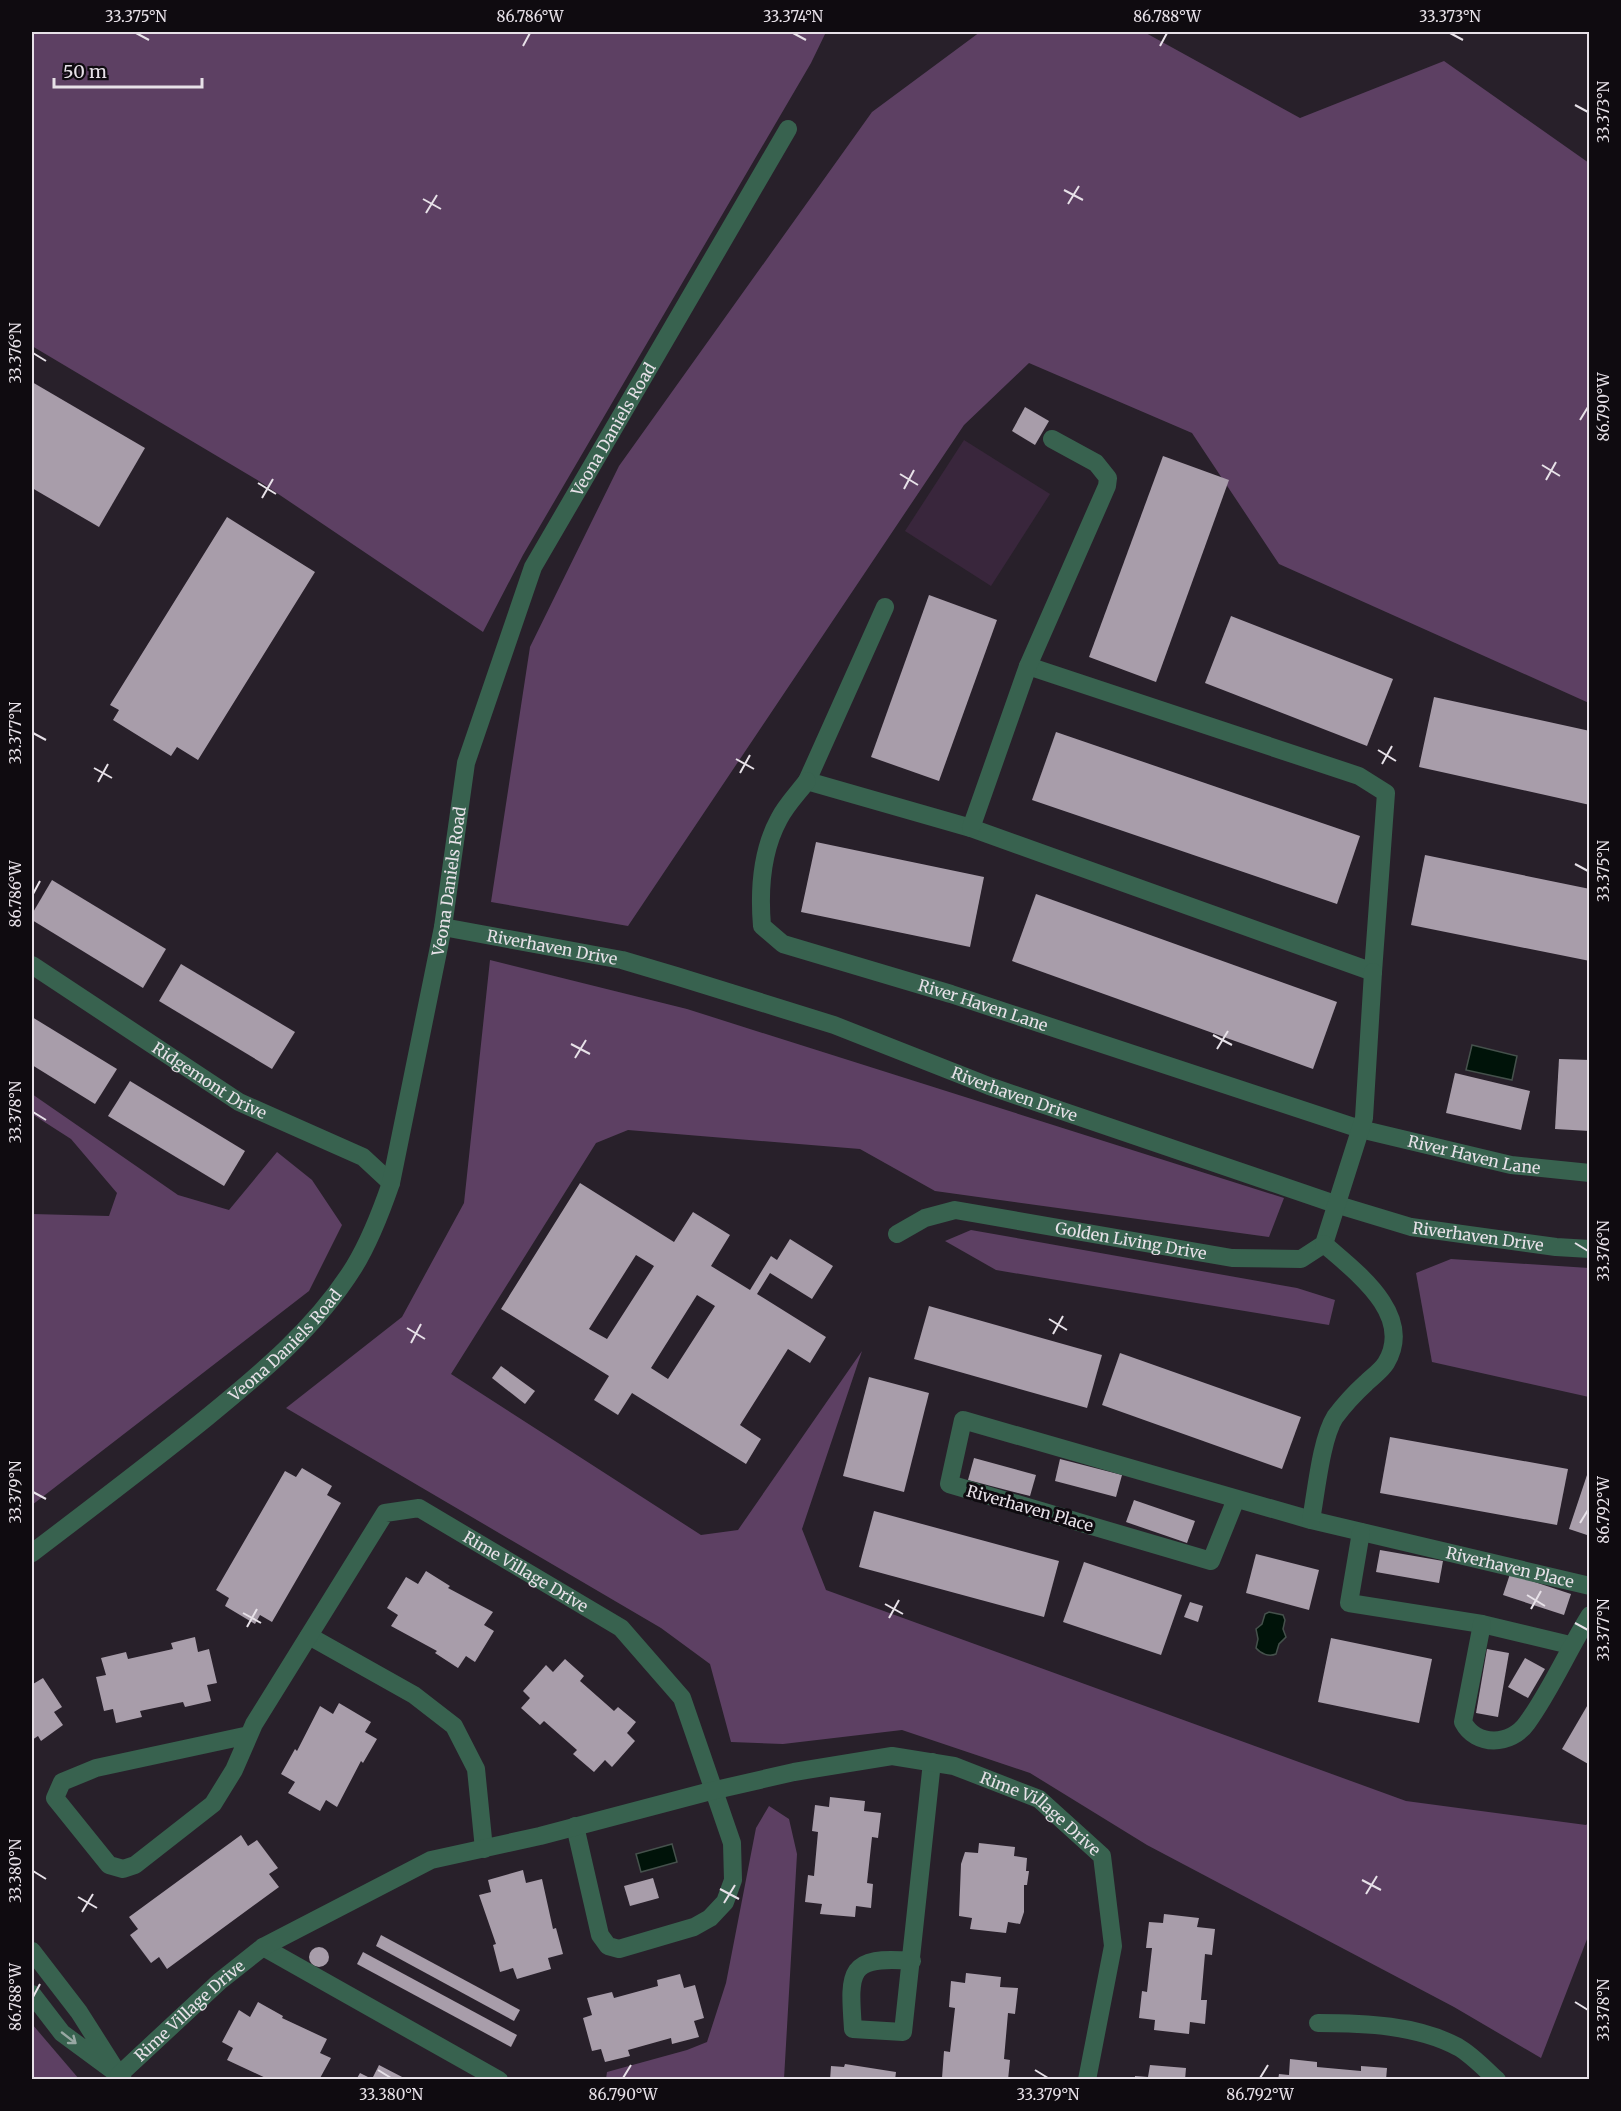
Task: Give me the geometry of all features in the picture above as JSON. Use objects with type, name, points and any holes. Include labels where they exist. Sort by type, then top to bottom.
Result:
[{"type":"street","name":"Veona Daniels Road","points":[[32,1553],[155,1460],[287,1349],[326,1306],[355,1266],[391,1184],[443,927],[466,763],[533,567],[788,129]]},
{"type":"street","points":[[971,828],[1028,666],[1107,486],[1107,477],[1096,464],[1052,440]]},
{"type":"street","name":"River Haven Lane","points":[[885,607],[807,781],[779,819],[767,850],[759,893],[762,926],[783,944],[951,994],[1360,1129],[1511,1165],[1590,1173]]},
{"type":"street","points":[[1028,666],[1359,776],[1386,794],[1364,1118],[1324,1244],[1371,1285],[1391,1319],[1394,1340],[1385,1364],[1358,1390],[1334,1419],[1323,1455],[1311,1520]]},
{"type":"street","points":[[807,781],[971,828],[1373,972]]},
{"type":"street","name":"Riverhaven Drive","points":[[443,927],[622,960],[676,976],[834,1025],[989,1086],[1335,1204],[1411,1227],[1556,1247],[1590,1249]]},
{"type":"street","name":"Ridgemont Drive","points":[[32,965],[239,1102],[363,1157],[391,1184]]},
{"type":"street","name":"Golden Living Drive","points":[[897,1234],[925,1218],[955,1210],[1232,1258],[1301,1259],[1324,1244]]},
{"type":"street","name":"Riverhaven Place","points":[[1236,1499],[1211,1561],[949,1484],[963,1420],[1311,1520],[1590,1586]]},
{"type":"street","name":"Rime Village Drive","points":[[249,1735],[96,1768],[62,1782],[55,1798],[109,1865],[123,1869],[135,1864],[213,1804],[234,1770],[249,1735],[385,1513],[419,1508],[621,1628],[682,1698],[716,1790],[732,1843],[733,1880],[725,1902],[710,1918],[694,1927],[619,1949],[608,1946],[600,1935],[575,1826]]},
{"type":"street","points":[[1361,1532],[1349,1603],[1482,1624],[1570,1645]]},
{"type":"street","points":[[1482,1624],[1463,1722],[1468,1731],[1479,1739],[1497,1741],[1509,1738],[1526,1725],[1570,1645],[1590,1615]]},
{"type":"street","points":[[309,1636],[414,1695],[454,1726],[476,1769],[484,1849]]},
{"type":"street","name":"Rime Village Drive","points":[[121,2077],[220,1981],[263,1947],[431,1860],[794,1772],[892,1756],[954,1766],[1039,1800],[1102,1856],[1113,1946],[1087,2079]]},
{"type":"street","points":[[912,1961],[881,1958],[862,1966],[850,1983],[853,2029],[903,2032],[912,1961],[932,1762]]},
{"type":"street","points":[[263,1947],[499,2079]]},
{"type":"street","points":[[32,1951],[79,2012],[121,2077]]},
{"type":"street","points":[[32,1994],[62,2033],[121,2077]]},
{"type":"street","points":[[1318,2022],[1353,2023],[1420,2032],[1459,2048],[1497,2079]]},
{"type":"shaded area","points":[[32,32],[826,32],[811,63],[523,555],[483,632],[259,481],[32,346]]},
{"type":"shaded area","points":[[980,32],[1144,32],[1300,118],[1444,61],[1589,163],[1589,703],[1279,564],[1192,433],[1029,363],[964,425],[628,926],[491,902],[530,647],[619,466],[872,112]]},
{"type":"shaded area","points":[[964,440],[1050,494],[991,586],[905,531]]},
{"type":"shaded area","points":[[490,960],[687,1009],[1284,1198],[1269,1237],[935,1191],[860,1149],[628,1130],[596,1143],[451,1374],[701,1535],[738,1530],[862,1351],[802,1529],[826,1590],[1406,1801],[1586,1825],[1589,1822],[1589,1934],[1541,2058],[1454,2007],[1147,1845],[1030,1773],[902,1730],[783,1744],[731,1742],[710,1664],[661,1628],[286,1408],[402,1317],[464,1203]]},
{"type":"shaded area","points":[[1472,1045],[1517,1056],[1512,1080],[1466,1070]]},
{"type":"shaded area","points":[[32,1094],[178,1195],[229,1210],[277,1152],[312,1180],[342,1225],[309,1291],[32,1505],[32,1214],[109,1216],[117,1193],[71,1139],[32,1114]]},
{"type":"shaded area","points":[[971,1230],[1297,1288],[1335,1300],[1329,1325],[996,1270],[945,1241]]},
{"type":"shaded area","points":[[1451,1259],[1589,1268],[1589,1397],[1432,1362],[1416,1273]]},
{"type":"shaded area","points":[[1269,1612],[1283,1615],[1285,1620],[1283,1629],[1286,1637],[1279,1644],[1276,1654],[1271,1655],[1256,1648],[1258,1639],[1256,1629],[1262,1624],[1265,1614]]},
{"type":"shaded area","points":[[769,1806],[789,1819],[797,1854],[784,2079],[606,2079],[607,2072],[687,2050],[707,2042],[726,1983],[756,1828]]},
{"type":"shaded area","points":[[672,1844],[677,1862],[641,1872],[636,1854]]},
{"type":"shaded area","points":[[32,2024],[79,2079],[32,2079]]},
{"type":"building","points":[[32,382],[145,448],[99,527],[32,488]]},
{"type":"building","points":[[1025,407],[1049,421],[1035,445],[1012,431]]},
{"type":"building","points":[[1163,456],[1229,480],[1156,682],[1089,657]]},
{"type":"building","points":[[227,517],[315,572],[198,760],[177,747],[171,756],[113,720],[119,710],[110,705]]},
{"type":"building","points":[[929,595],[997,620],[939,781],[871,757]]},
{"type":"building","points":[[1231,616],[1393,679],[1367,746],[1205,683]]},
{"type":"building","points":[[1434,697],[1590,731],[1590,805],[1419,767]]},
{"type":"building","points":[[1056,732],[1360,836],[1337,904],[1032,800]]},
{"type":"building","points":[[816,842],[984,877],[970,947],[801,912]]},
{"type":"building","points":[[1425,855],[1590,889],[1590,961],[1411,925]]},
{"type":"building","points":[[52,880],[166,949],[143,988],[32,920],[32,914]]},
{"type":"building","points":[[1036,894],[1337,1002],[1313,1069],[1012,961]]},
{"type":"building","points":[[181,964],[295,1032],[272,1069],[159,1001]]},
{"type":"building","points":[[32,1017],[117,1069],[95,1104],[32,1065]]},
{"type":"building","points":[[1559,1059],[1590,1060],[1590,1131],[1555,1129]]},
{"type":"building","points":[[1455,1073],[1530,1091],[1521,1130],[1446,1113]]},
{"type":"building","points":[[130,1081],[245,1151],[224,1186],[108,1116]]},
{"type":"building","points":[[580,1183],[674,1242],[693,1212],[730,1235],[711,1266],[750,1290],[771,1256],[777,1260],[790,1239],[833,1266],[812,1299],[770,1273],[757,1294],[826,1337],[810,1363],[788,1349],[740,1425],[761,1439],[746,1464],[632,1393],[618,1415],[594,1400],[609,1376],[501,1309]],"holes":[[[636,1255],[654,1266],[607,1339],[589,1329]],[[697,1295],[715,1306],[668,1379],[651,1368]]]},
{"type":"building","points":[[929,1306],[1102,1355],[1087,1408],[914,1359]]},
{"type":"building","points":[[1120,1353],[1301,1417],[1282,1469],[1102,1405]]},
{"type":"building","points":[[501,1366],[535,1391],[525,1404],[492,1378]]},
{"type":"building","points":[[869,1377],[929,1393],[904,1492],[843,1476]]},
{"type":"building","points":[[1390,1437],[1568,1469],[1557,1525],[1380,1493]]},
{"type":"building","points":[[974,1458],[1036,1475],[1030,1496],[968,1480]]},
{"type":"building","points":[[1060,1459],[1122,1475],[1116,1497],[1055,1481]]},
{"type":"building","points":[[302,1468],[332,1486],[327,1495],[341,1503],[272,1622],[260,1615],[255,1624],[225,1606],[229,1598],[216,1590],[285,1471],[296,1477]]},
{"type":"building","points":[[1590,1469],[1590,1536],[1569,1529]]},
{"type":"building","points":[[1134,1500],[1195,1521],[1187,1543],[1126,1522]]},
{"type":"building","points":[[874,1511],[1059,1561],[1044,1617],[859,1567]]},
{"type":"building","points":[[1380,1550],[1443,1561],[1439,1583],[1376,1572]]},
{"type":"building","points":[[1256,1554],[1319,1570],[1309,1610],[1246,1593]]},
{"type":"building","points":[[1084,1562],[1182,1595],[1161,1655],[1063,1622]]},
{"type":"building","points":[[426,1571],[450,1586],[448,1588],[493,1612],[484,1625],[494,1631],[475,1662],[466,1656],[458,1668],[435,1653],[437,1651],[391,1626],[398,1615],[387,1608],[406,1577],[418,1584]]},
{"type":"building","points":[[1510,1574],[1571,1594],[1564,1615],[1503,1595]]},
{"type":"building","points":[[1190,1602],[1203,1606],[1198,1622],[1184,1617]]},
{"type":"building","points":[[195,1637],[198,1652],[209,1649],[217,1683],[207,1685],[211,1701],[185,1707],[183,1702],[140,1711],[142,1717],[116,1723],[113,1709],[104,1711],[96,1677],[106,1675],[101,1658],[126,1652],[128,1659],[173,1649],[171,1643]]},
{"type":"building","points":[[1331,1638],[1432,1659],[1419,1723],[1318,1702]]},
{"type":"building","points":[[1487,1649],[1509,1653],[1498,1717],[1476,1713]]},
{"type":"building","points":[[1525,1658],[1545,1669],[1528,1698],[1508,1687]]},
{"type":"building","points":[[565,1659],[584,1676],[580,1681],[614,1711],[618,1707],[636,1722],[627,1733],[635,1741],[612,1767],[605,1760],[594,1772],[573,1754],[577,1750],[544,1721],[540,1725],[521,1708],[530,1698],[523,1691],[546,1665],[553,1672]]},
{"type":"building","points":[[43,1678],[62,1707],[54,1712],[63,1725],[41,1741],[38,1736],[32,1740],[32,1682],[33,1684]]},
{"type":"building","points":[[1590,1701],[1590,1765],[1562,1749]]},
{"type":"building","points":[[339,1703],[371,1722],[365,1732],[377,1739],[363,1763],[361,1761],[337,1807],[326,1800],[320,1811],[288,1793],[295,1782],[281,1774],[295,1749],[297,1751],[320,1706],[333,1714]]},
{"type":"building","points":[[830,1797],[865,1801],[864,1811],[881,1813],[878,1838],[872,1837],[867,1883],[873,1884],[871,1908],[856,1906],[855,1917],[820,1914],[822,1904],[805,1902],[808,1875],[814,1876],[818,1832],[812,1831],[815,1805],[829,1807]]},
{"type":"building","points":[[241,1835],[248,1846],[257,1840],[278,1868],[269,1874],[279,1887],[167,1969],[159,1957],[151,1963],[130,1935],[138,1929],[129,1917]]},
{"type":"building","points":[[979,1843],[1015,1847],[1014,1856],[1027,1858],[1026,1871],[1029,1871],[1027,1885],[1024,1885],[1024,1912],[1020,1924],[1008,1922],[1006,1933],[970,1929],[972,1918],[959,1916],[961,1864],[965,1852],[978,1853]]},
{"type":"building","points":[[523,1870],[526,1883],[542,1879],[553,1929],[556,1928],[563,1954],[548,1958],[551,1969],[517,1979],[513,1968],[500,1972],[493,1945],[496,1944],[479,1895],[491,1892],[488,1880]]},
{"type":"building","points":[[653,1878],[659,1898],[630,1906],[624,1886]]},
{"type":"building","points":[[1164,1914],[1199,1918],[1197,1927],[1215,1929],[1212,1955],[1205,1954],[1201,2000],[1207,2000],[1205,2024],[1190,2022],[1189,2034],[1154,2030],[1155,2020],[1139,2018],[1142,1991],[1147,1992],[1152,1948],[1146,1948],[1149,1922],[1163,1923]]},
{"type":"building","points":[[381,1935],[520,2010],[514,2021],[376,1946]]},
{"type":"building","points":[[319,1947],[326,1950],[329,1957],[326,1964],[319,1967],[312,1964],[309,1957],[312,1950]]},
{"type":"building","points":[[363,1952],[517,2035],[511,2047],[357,1964]]},
{"type":"building","points":[[966,1973],[1001,1977],[1000,1987],[1018,1988],[1015,2014],[1008,2013],[1004,2059],[1010,2060],[1008,2080],[942,2078],[944,2051],[950,2052],[955,2008],[949,2007],[951,1981],[965,1983]]},
{"type":"building","points":[[680,1974],[684,1988],[695,1985],[704,2018],[694,2021],[699,2037],[672,2044],[671,2038],[628,2050],[630,2056],[605,2062],[601,2049],[592,2051],[583,2018],[592,2015],[587,1998],[612,1992],[614,1998],[658,1986],[657,1980]]},
{"type":"building","points":[[258,2002],[283,2016],[282,2018],[327,2039],[320,2053],[331,2058],[319,2080],[270,2080],[227,2060],[233,2048],[222,2042],[239,2010],[250,2017]]},
{"type":"building","points":[[1290,2059],[1317,2062],[1317,2067],[1361,2071],[1361,2066],[1387,2068],[1386,2080],[1278,2080],[1279,2074],[1289,2075]]},
{"type":"building","points":[[845,2064],[896,2072],[895,2080],[830,2080],[831,2066],[844,2067]]},
{"type":"building","points":[[379,2065],[404,2078],[403,2080],[356,2080],[360,2073],[372,2079]]},
{"type":"building","points":[[1150,2065],[1186,2068],[1185,2080],[1135,2080],[1135,2076],[1148,2077]]}]
